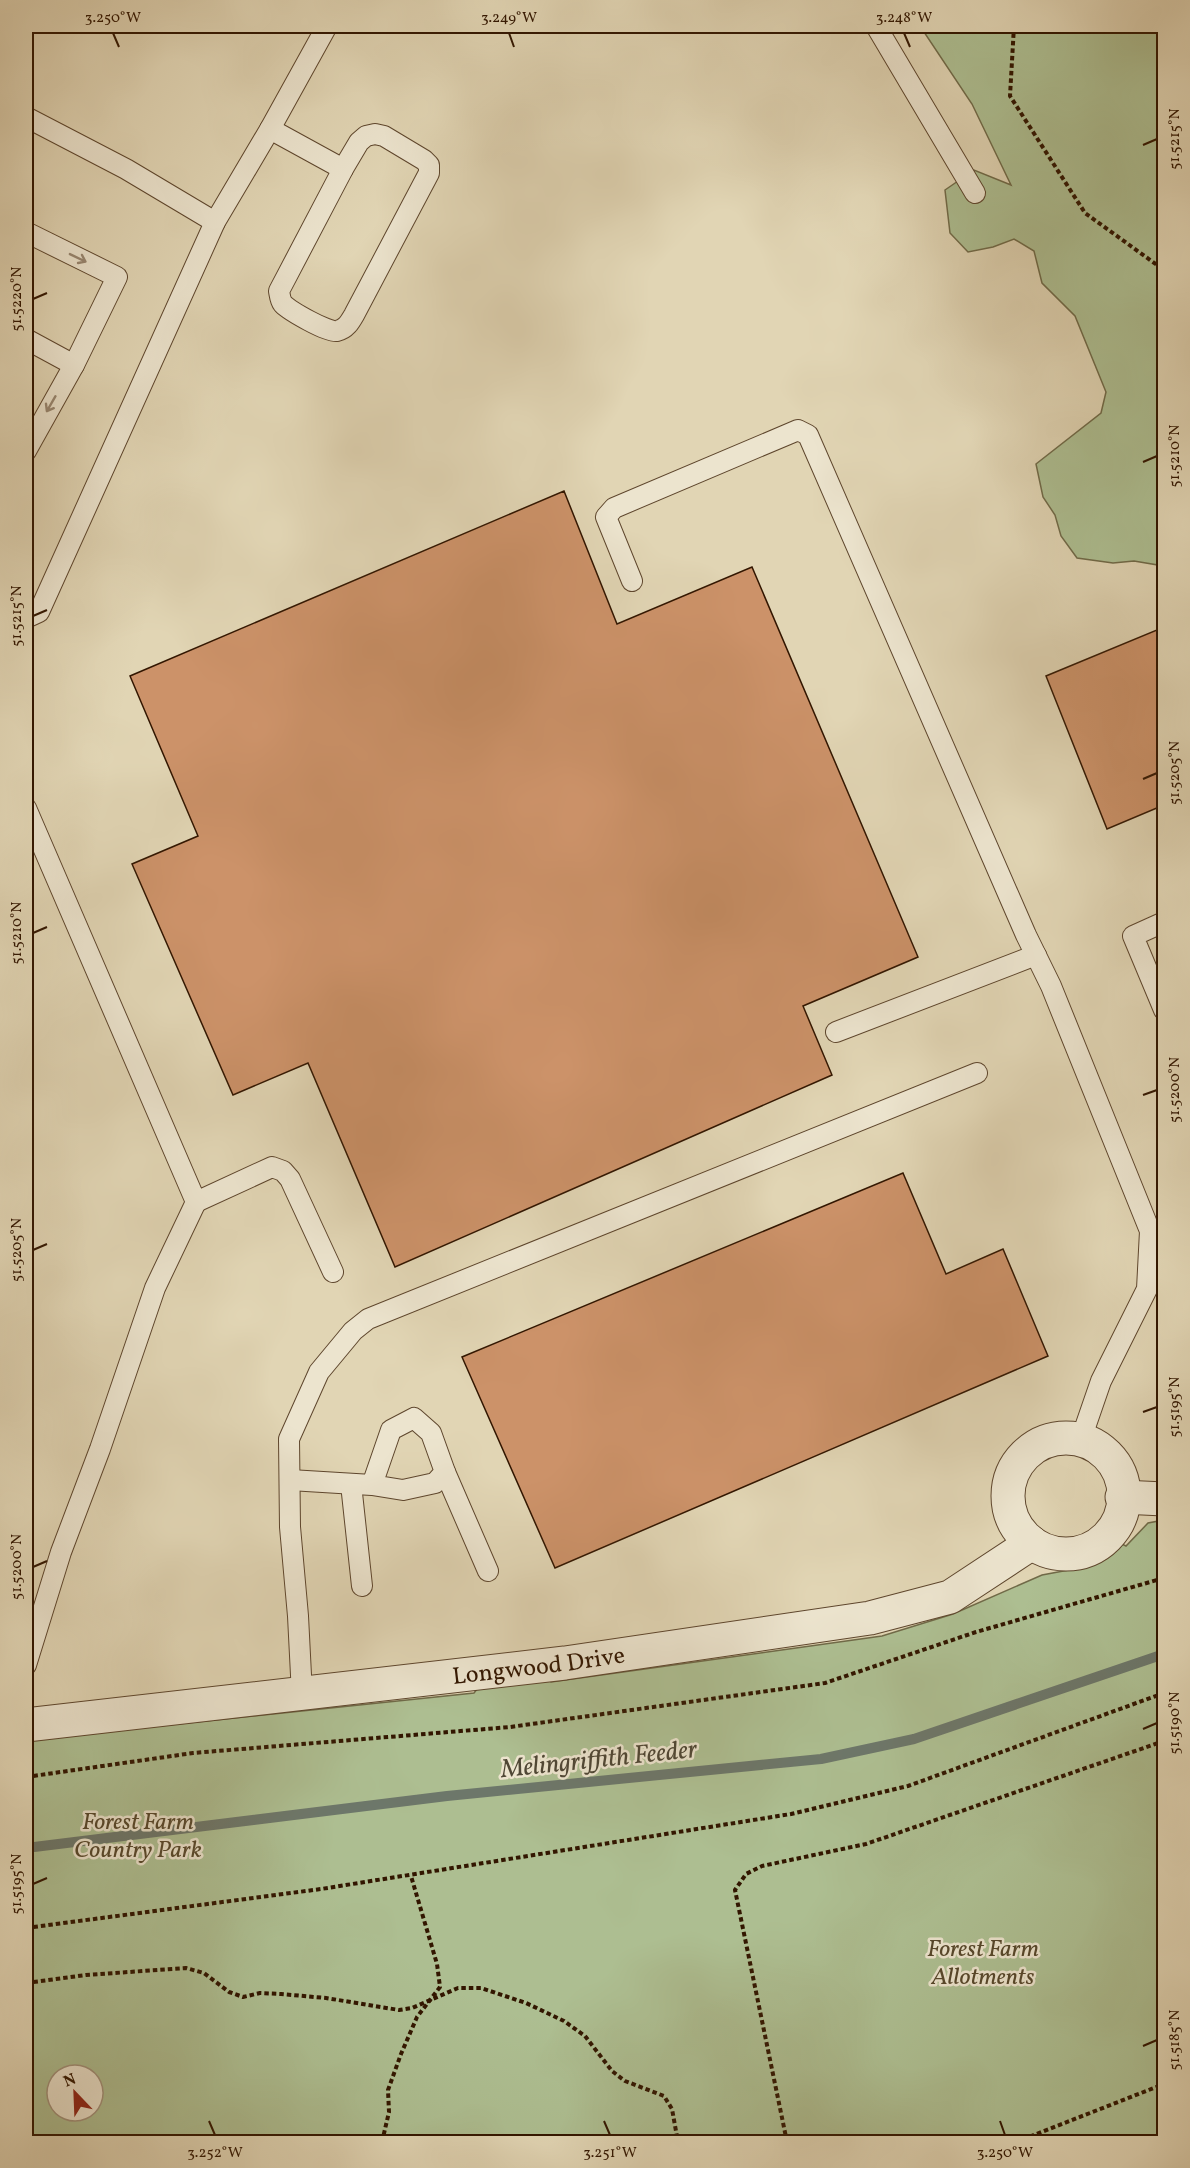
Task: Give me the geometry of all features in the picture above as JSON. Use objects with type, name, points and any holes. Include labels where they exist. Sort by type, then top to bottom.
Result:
[{"type":"street","points":[[1061,1437],[1081,1439],[1100,1447],[1113,1458],[1122,1476],[1122,1516],[1112,1534],[1090,1550],[1070,1554],[1050,1552],[1032,1543],[1017,1528],[1010,1509],[1008,1489],[1013,1471],[1025,1455],[1041,1443],[1061,1437]]},
{"type":"street","points":[[1122,1497],[1164,1499]]},
{"type":"street","name":"Longwood Drive","points":[[26,1725],[565,1663],[870,1618],[950,1597],[1032,1543]]},
{"type":"lane","points":[[26,618],[39,612],[215,222],[327,26]]},
{"type":"lane","points":[[876,26],[975,193]]},
{"type":"lane","points":[[26,117],[126,169],[215,222]]},
{"type":"lane","points":[[270,129],[343,169]]},
{"type":"lane","points":[[375,134],[384,136],[429,165],[429,173],[354,315],[348,325],[339,331],[331,332],[288,309],[280,301],[279,291],[343,169],[359,142],[366,136],[375,134]]},
{"type":"lane","points":[[26,232],[117,277],[74,364],[26,451]]},
{"type":"lane","points":[[26,339],[74,364]]},
{"type":"lane","points":[[632,581],[606,517],[614,508],[798,430],[808,435],[1051,986],[1150,1231],[1147,1288],[1101,1381],[1081,1439]]},
{"type":"lane","points":[[26,808],[196,1202]]},
{"type":"lane","points":[[1164,922],[1133,936],[1164,1010]]},
{"type":"lane","points":[[836,1032],[1036,955]]},
{"type":"lane","points":[[302,1695],[290,1527],[289,1439],[320,1372],[353,1331],[368,1319],[977,1073]]},
{"type":"lane","points":[[26,1665],[61,1552],[100,1449],[154,1288],[196,1202],[272,1167],[283,1171],[290,1179],[333,1272]]},
{"type":"lane","points":[[372,1485],[391,1431],[414,1418],[430,1434],[488,1571]]},
{"type":"lane","points":[[290,1480],[372,1485],[403,1490],[435,1483],[446,1472]]},
{"type":"lane","points":[[351,1484],[362,1586]]},
{"type":"path","points":[[1014,26],[1010,96],[1085,213],[1164,270]]},
{"type":"path","points":[[26,1777],[194,1753],[510,1727],[825,1683],[976,1632],[1164,1578]]},
{"type":"path","points":[[26,1928],[411,1876],[791,1814],[908,1785],[1164,1693]]},
{"type":"path","points":[[787,2142],[735,1890],[746,1874],[762,1866],[866,1844],[1164,1742]]},
{"type":"path","points":[[382,2142],[389,2112],[388,2090],[400,2054],[417,2017],[440,1987],[437,1964],[411,1876]]},
{"type":"path","points":[[26,1983],[86,1975],[186,1968],[204,1973],[229,1992],[243,1997],[260,1993],[281,1994],[326,1998],[399,2010],[412,2008],[458,1988],[481,1988],[526,2003],[564,2021],[585,2036],[612,2071],[626,2081],[664,2096],[672,2109],[678,2142]]},
{"type":"path","points":[[1016,2142],[1164,2084]]},
{"type":"green space","points":[[920,26],[1164,26],[1164,566],[1134,561],[1113,563],[1077,558],[1061,536],[1055,515],[1043,497],[1036,464],[1101,413],[1106,392],[1075,316],[1042,283],[1034,251],[1014,239],[993,247],[968,252],[950,233],[945,190],[974,170],[1011,185],[972,104]]},
{"type":"green space","points":[[1164,1520],[1164,2142],[26,2142],[26,1740],[474,1693],[484,1680],[535,1671],[551,1682],[882,1636],[953,1614],[1042,1575],[1074,1569],[1120,1543],[1126,1546],[1148,1523]]},
{"type":"building","points":[[564,491],[617,624],[752,567],[918,957],[803,1006],[832,1075],[395,1267],[308,1063],[233,1095],[132,864],[198,836],[130,676]]},
{"type":"building","points":[[1164,627],[1164,805],[1107,829],[1046,676]]},
{"type":"building","points":[[903,1173],[946,1274],[1003,1249],[1048,1356],[555,1568],[462,1357]]},
{"type":"waterway","name":"Melingriffith Feeder","points":[[26,1848],[447,1796],[821,1759],[914,1739],[1164,1654]]},
{"type":"park label","name":"Forest Farm Country Park","points":[[138,1835]]},
{"type":"park label","name":"Forest Farm Allotments","points":[[983,1962]]}]
